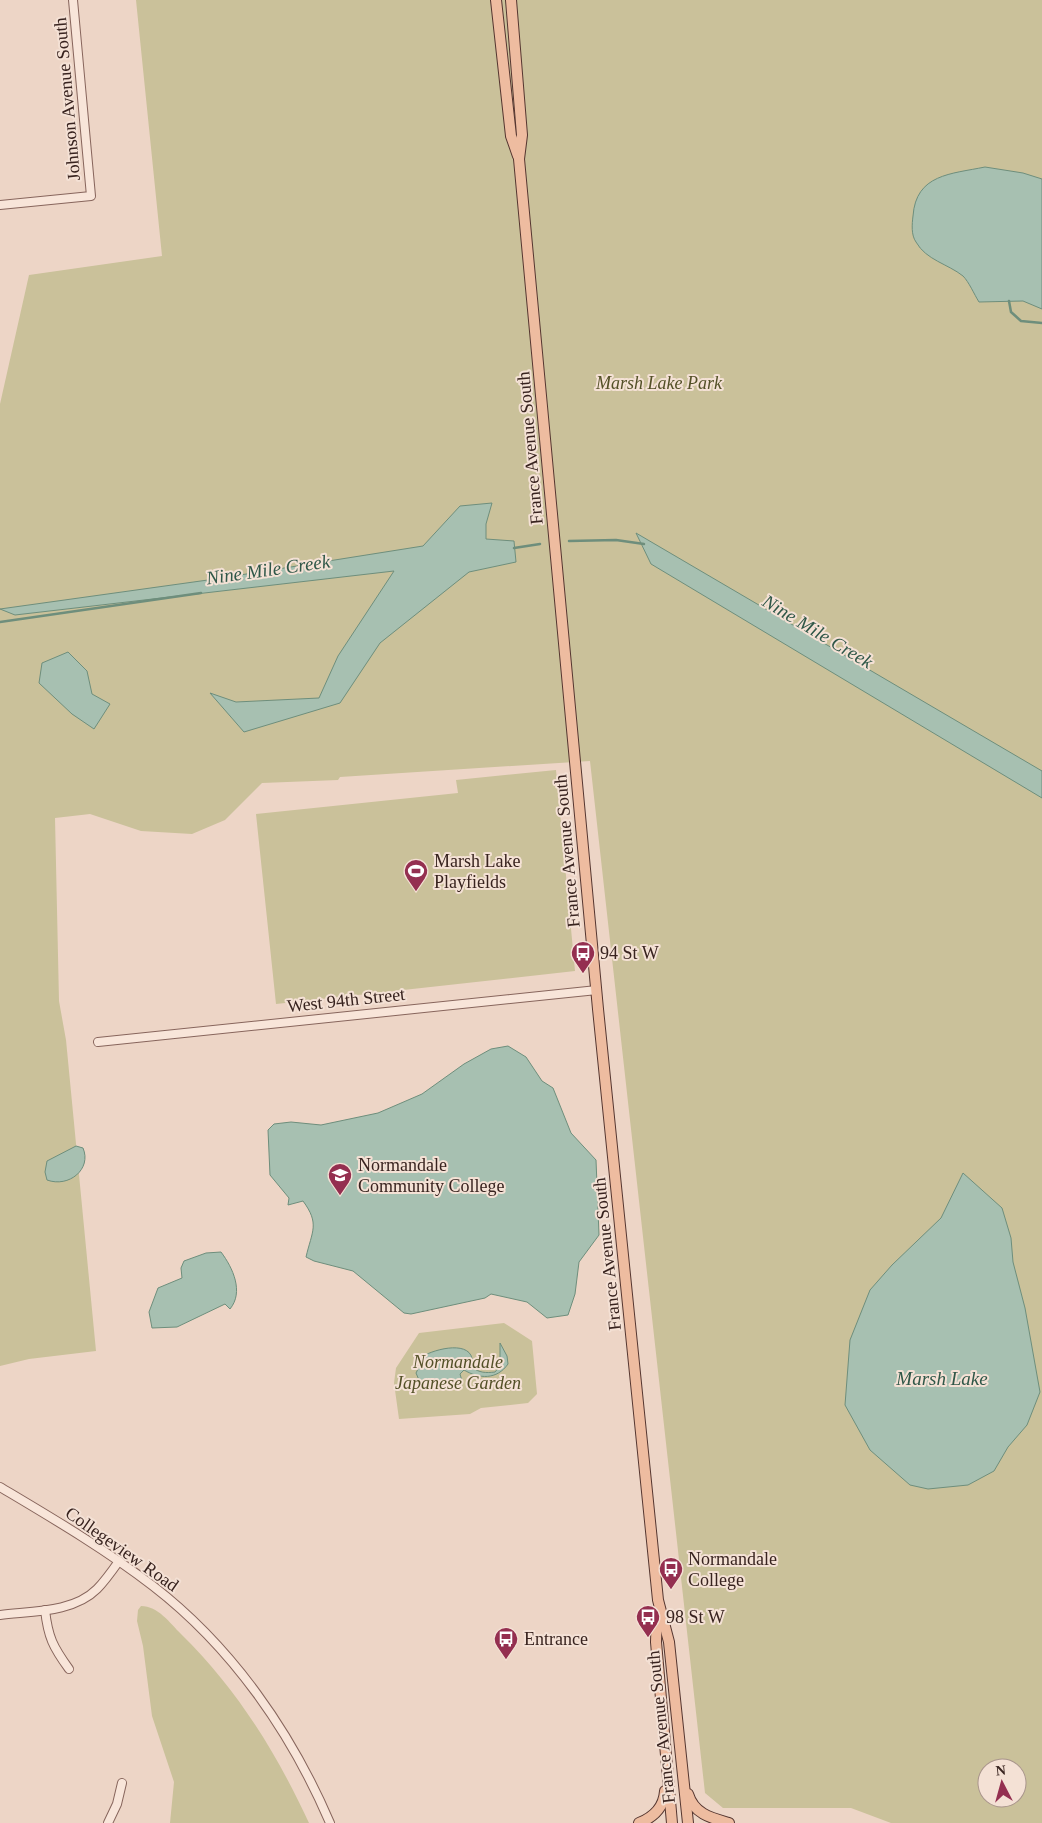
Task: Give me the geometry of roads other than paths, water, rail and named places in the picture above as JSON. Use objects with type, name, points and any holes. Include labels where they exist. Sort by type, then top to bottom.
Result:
[{"type":"main road","name":"France Avenue South","points":[[496,0],[511,136],[519,159]]},
{"type":"main road","name":"France Avenue South","points":[[511,0],[522,135],[519,159],[597,990],[658,1600],[656,1642],[672,1823]]},
{"type":"main road","name":"France Avenue South","points":[[658,1600],[669,1642],[688,1823]]},
{"type":"main road","points":[[639,1823],[655,1814],[663,1802],[666,1772]]},
{"type":"main road","points":[[683,1778],[690,1800],[700,1812],[729,1823]]},
{"type":"street","name":"Johnson Avenue South","points":[[0,205],[91,196],[73,0]]},
{"type":"street","name":"West 94th Street","points":[[98,1042],[597,990]]},
{"type":"street","name":"Collegeview Road","points":[[1,1489],[119,1561],[154,1587],[218,1646],[246,1680],[298,1756],[330,1823]]},
{"type":"street","points":[[0,1615],[69,1606],[84,1599],[96,1590],[119,1561]]},
{"type":"street","points":[[45,1610],[50,1640],[69,1669]]},
{"type":"street","points":[[108,1823],[117,1804],[122,1783]]},
{"type":"water","points":[[985,167],[1023,173],[1042,179],[1042,309],[1023,301],[979,302],[963,276],[931,258],[920,248],[914,239],[912,226],[916,202],[928,184],[937,178]]},
{"type":"water","points":[[492,503],[486,524],[486,539],[514,541],[516,562],[469,572],[380,643],[340,703],[244,732],[210,693],[236,702],[319,698],[338,656],[394,571],[15,615],[0,609],[215,579],[423,546],[460,506]]},
{"type":"water","points":[[636,533],[1042,771],[1042,798],[651,564]]},
{"type":"water","points":[[68,652],[87,671],[92,694],[110,704],[94,729],[72,714],[39,683],[42,663]]},
{"type":"water","points":[[508,1046],[526,1057],[542,1081],[553,1088],[571,1133],[596,1160],[599,1235],[579,1262],[575,1294],[568,1315],[547,1318],[527,1302],[491,1294],[485,1298],[411,1314],[404,1313],[353,1271],[314,1261],[306,1257],[313,1222],[303,1201],[288,1205],[289,1198],[270,1175],[268,1130],[274,1124],[291,1122],[321,1125],[378,1113],[422,1094],[464,1064],[491,1049]]},
{"type":"water","points":[[76,1146],[83,1148],[85,1156],[84,1163],[77,1175],[63,1181],[47,1180],[45,1172],[47,1161]]},
{"type":"water","name":"Marsh Lake","points":[[963,1173],[1002,1208],[1011,1238],[1013,1262],[1025,1308],[1040,1392],[1027,1425],[1008,1447],[994,1471],[968,1485],[928,1489],[910,1485],[870,1450],[845,1405],[850,1340],[870,1290],[892,1265],[941,1218]]},
{"type":"water","points":[[221,1252],[235,1280],[236,1295],[230,1309],[225,1304],[177,1327],[152,1328],[149,1312],[158,1288],[182,1278],[181,1268],[184,1261],[206,1253]]},
{"type":"water","points":[[500,1343],[507,1356],[508,1364],[499,1373],[482,1376],[464,1370],[460,1374],[462,1381],[453,1383],[449,1379],[447,1382],[429,1385],[419,1380],[416,1373],[425,1355],[448,1348],[464,1349],[472,1358],[472,1367],[475,1369],[483,1372],[495,1372],[500,1366]]},
{"type":"waterway","points":[[1009,301],[1011,312],[1021,321],[1042,323]]},
{"type":"waterway","name":"Nine Mile Creek","points":[[569,541],[616,540],[644,544]]},
{"type":"waterway","name":"Nine Mile Creek","points":[[514,548],[540,544]]},
{"type":"waterway","name":"Nine Mile Creek","points":[[0,622],[201,593]]},
{"type":"place","name":"Marsh Lake Playfields","points":[[416,892]]},
{"type":"place","name":"94 St W","points":[[583,974]]},
{"type":"place","name":"Normandale Community College","points":[[340,1196]]},
{"type":"place","name":"Normandale College","points":[[671,1590]]},
{"type":"place","name":"98 St W","points":[[648,1638]]},
{"type":"place","name":"Entrance","points":[[506,1660]]},
{"type":"park label","name":"Marsh Lake Park","points":[[659,383]]},
{"type":"park label","name":"Normandale Japanese Garden","points":[[458,1372]]}]
